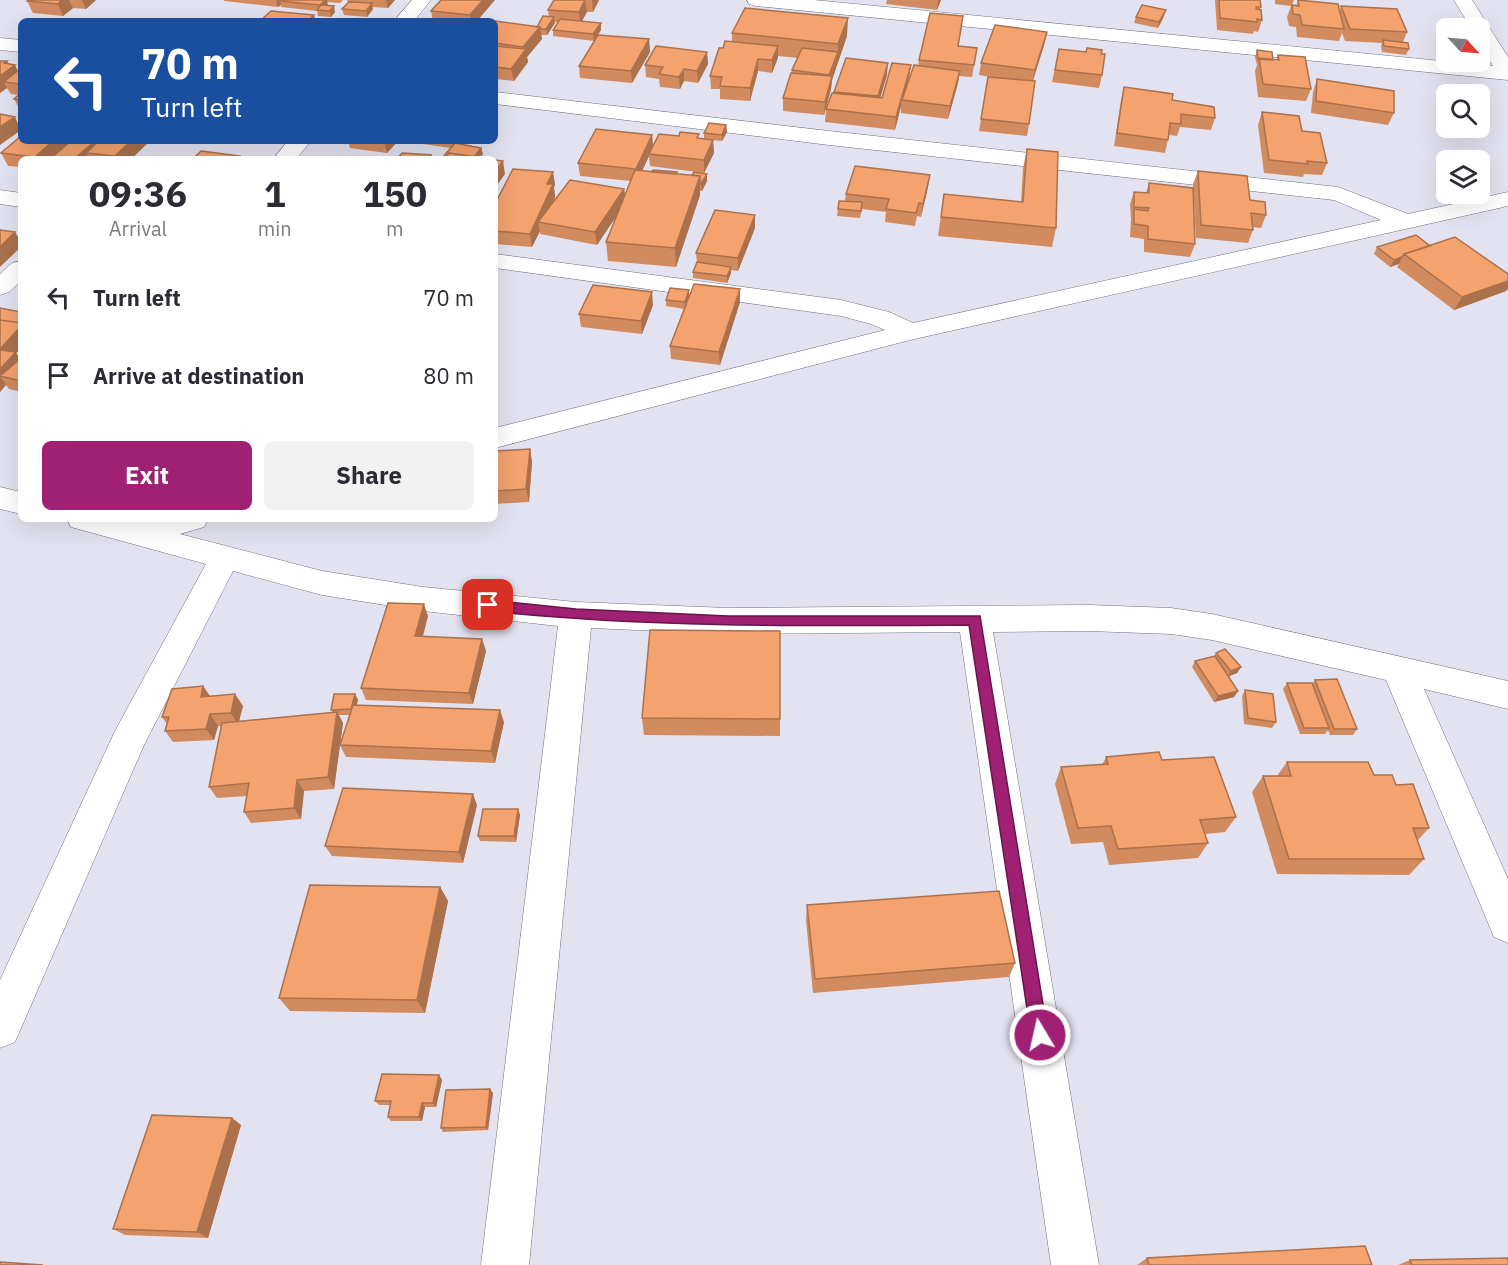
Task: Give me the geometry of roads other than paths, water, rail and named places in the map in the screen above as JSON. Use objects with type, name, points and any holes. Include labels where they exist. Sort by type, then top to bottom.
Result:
[{"type":"street","points":[[407,18],[423,0]]},
{"type":"street","points":[[756,0],[1508,74]]},
{"type":"street","points":[[1463,0],[1508,74]]},
{"type":"street","points":[[0,44],[18,46]]},
{"type":"street","points":[[498,98],[1338,194],[1406,222]]},
{"type":"street","points":[[288,156],[298,144]]},
{"type":"street","points":[[0,197],[18,200]]},
{"type":"street","points":[[498,437],[910,332],[1508,199]]},
{"type":"street","points":[[498,261],[841,308],[880,318],[910,332]]},
{"type":"street","points":[[0,287],[18,270]]},
{"type":"street","points":[[0,498],[18,502]]},
{"type":"street","points":[[94,522],[322,583],[423,598],[576,615],[728,621],[1089,618],[1171,621],[1212,627],[1508,695]]},
{"type":"street","points":[[139,533],[181,522]]},
{"type":"street","points":[[0,1027],[128,742],[225,557]]},
{"type":"street","points":[[504,1265],[576,615]]},
{"type":"street","points":[[975,620],[1075,1265]]},
{"type":"street","points":[[1398,670],[1508,924]]}]
